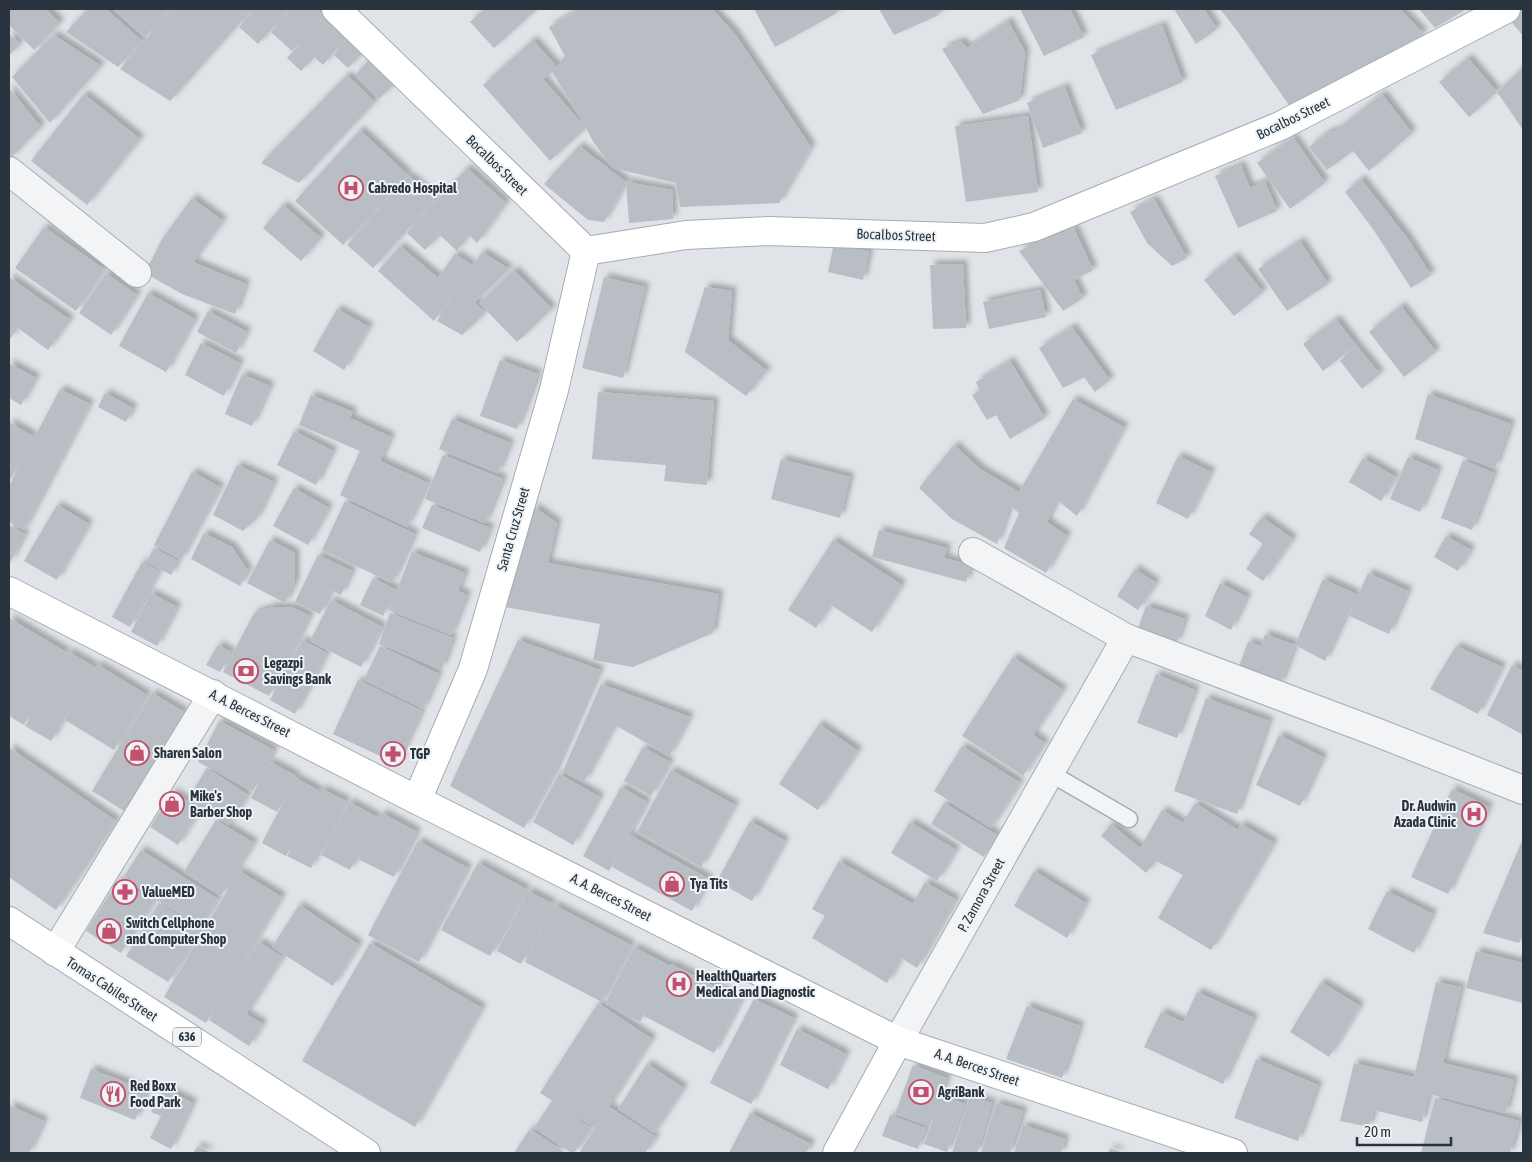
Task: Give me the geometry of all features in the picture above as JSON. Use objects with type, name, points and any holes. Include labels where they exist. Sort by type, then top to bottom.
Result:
[{"type":"street","name":"Bocalbos Street","points":[[336,9],[586,251],[686,235],[741,232],[768,231],[985,238],[1034,228],[1280,126],[1506,9]]},
{"type":"street","points":[[9,171],[137,273]]},
{"type":"street","name":"Santa Cruz Street","points":[[417,800],[473,669],[554,390],[586,251]]},
{"type":"street","points":[[973,552],[1126,638],[1376,732],[1523,790]]},
{"type":"street","name":"A. A. Berces Street","points":[[9,591],[417,800],[898,1041],[1233,1153]]},
{"type":"street","name":"P. Zamora Street","points":[[837,1153],[898,1041],[1126,638]]},
{"type":"street","points":[[56,952],[213,694]]},
{"type":"street","name":"Tomas Cabiles Street","points":[[9,921],[366,1153]]},
{"type":"lane","points":[[1050,773],[1129,819]]},
{"type":"building","points":[[9,9],[46,9],[60,23],[34,50],[9,25]]},
{"type":"building","points":[[88,9],[106,9],[142,41],[118,67],[66,32]]},
{"type":"building","points":[[113,9],[167,9],[169,10],[145,37]]},
{"type":"building","points":[[172,9],[252,9],[170,101],[120,69]]},
{"type":"building","points":[[255,9],[290,9],[258,44],[239,27]]},
{"type":"building","points":[[292,9],[317,9],[324,15],[292,51],[271,32]]},
{"type":"building","points":[[485,9],[537,9],[494,48],[470,22]]},
{"type":"building","points":[[579,9],[712,9],[735,34],[811,147],[779,203],[680,207],[676,183],[613,168],[594,143],[586,128],[550,161],[483,85],[533,40],[557,67],[565,56],[549,27]],"holes":[[[552,72],[586,128],[543,79]]]},
{"type":"building","points":[[754,9],[835,9],[837,13],[775,47]]},
{"type":"building","points":[[879,9],[936,9],[939,15],[894,35]]},
{"type":"building","points":[[1020,9],[1070,9],[1084,37],[1044,56]]},
{"type":"building","points":[[1174,9],[1204,9],[1217,29],[1196,44]]},
{"type":"building","points":[[1220,9],[1400,9],[1424,34],[1291,108]]},
{"type":"building","points":[[1419,9],[1466,9],[1435,28]]},
{"type":"building","points":[[1523,11],[1523,36],[1509,19]]},
{"type":"building","points":[[326,16],[348,36],[323,65],[314,57],[301,71],[287,58]]},
{"type":"building","points":[[1008,21],[1025,52],[1020,100],[983,114],[942,49],[961,41],[967,48]]},
{"type":"building","points":[[1162,25],[1183,82],[1116,110],[1091,55]]},
{"type":"building","points":[[9,34],[20,44],[9,56]]},
{"type":"building","points":[[54,35],[101,66],[50,123],[12,77]]},
{"type":"building","points":[[349,38],[364,52],[348,68],[334,55]]},
{"type":"building","points":[[1468,58],[1497,92],[1469,117],[1439,82]]},
{"type":"building","points":[[370,59],[395,83],[379,99],[355,75]]},
{"type":"building","points":[[1523,68],[1523,130],[1497,92]]},
{"type":"building","points":[[347,75],[375,102],[299,183],[261,163]]},
{"type":"building","points":[[1065,87],[1082,133],[1043,148],[1027,103]]},
{"type":"building","points":[[9,88],[41,127],[9,160]]},
{"type":"building","points":[[84,94],[140,139],[87,205],[31,161]]},
{"type":"building","points":[[1382,94],[1412,133],[1369,171],[1353,151],[1327,170],[1309,147],[1327,133],[1337,130]]},
{"type":"building","points":[[1028,116],[1038,192],[966,202],[955,126]]},
{"type":"building","name":"Cabredo Hospital","points":[[360,130],[408,175],[343,245],[295,201]]},
{"type":"building","points":[[1293,137],[1325,183],[1290,209],[1257,163]]},
{"type":"building","points":[[579,146],[626,182],[604,222],[588,220],[544,184]]},
{"type":"building","points":[[1241,165],[1250,188],[1265,181],[1277,211],[1238,228],[1215,176]]},
{"type":"building","points":[[467,168],[506,203],[477,243],[469,235],[457,251],[440,235],[425,250],[407,233]]},
{"type":"building","points":[[409,176],[435,199],[373,268],[347,245]]},
{"type":"building","points":[[1361,179],[1408,239],[1431,275],[1411,288],[1373,229],[1345,192]]},
{"type":"building","points":[[626,182],[672,190],[673,219],[629,223]]},
{"type":"building","points":[[192,198],[223,221],[193,262],[246,284],[235,314],[182,294],[145,273],[162,239]]},
{"type":"building","points":[[1154,199],[1187,258],[1172,266],[1147,243],[1130,212]]},
{"type":"building","points":[[283,205],[321,238],[301,261],[263,228]]},
{"type":"building","points":[[44,227],[104,269],[76,311],[15,268]]},
{"type":"building","points":[[1074,228],[1093,270],[1074,280],[1083,298],[1063,311],[1019,251]]},
{"type":"building","points":[[1300,241],[1328,284],[1287,311],[1258,269]]},
{"type":"building","points":[[834,243],[869,252],[863,280],[828,272]]},
{"type":"building","points":[[400,246],[438,278],[455,254],[472,265],[434,321],[378,271]]},
{"type":"building","points":[[482,252],[509,269],[475,302],[485,313],[462,335],[437,321]]},
{"type":"building","points":[[1234,256],[1263,292],[1234,316],[1204,280]]},
{"type":"building","points":[[963,264],[966,328],[933,329],[930,265]]},
{"type":"building","points":[[514,270],[552,309],[517,342],[479,303]]},
{"type":"building","points":[[106,273],[137,295],[111,335],[79,313]]},
{"type":"building","points":[[9,277],[70,320],[48,350],[18,328],[9,340]]},
{"type":"building","points":[[604,277],[645,287],[623,378],[582,368]]},
{"type":"building","points":[[705,287],[732,291],[728,340],[767,371],[746,396],[685,352]]},
{"type":"building","points":[[1040,290],[1046,317],[989,329],[983,302]]},
{"type":"building","points":[[148,293],[195,319],[166,372],[119,346]]},
{"type":"building","points":[[1401,306],[1436,352],[1404,377],[1369,332]]},
{"type":"building","points":[[337,309],[369,327],[344,370],[313,351]]},
{"type":"building","points":[[208,311],[247,332],[236,353],[197,332]]},
{"type":"building","points":[[1336,319],[1356,345],[1323,371],[1303,344]]},
{"type":"building","points":[[1072,327],[1110,380],[1095,392],[1084,377],[1063,388],[1039,348]]},
{"type":"building","points":[[201,343],[240,363],[224,396],[185,375]]},
{"type":"building","points":[[1356,345],[1380,374],[1362,389],[1340,361]]},
{"type":"building","points":[[500,360],[538,374],[517,429],[480,416]]},
{"type":"building","points":[[1010,361],[1045,418],[1010,439],[996,415],[987,420],[972,395],[980,390],[976,382]]},
{"type":"building","points":[[9,363],[36,378],[21,405],[9,398]]},
{"type":"building","points":[[242,374],[270,386],[252,426],[225,414]]},
{"type":"building","points":[[60,389],[90,404],[24,530],[9,522],[9,486]]},
{"type":"building","points":[[598,392],[714,401],[707,485],[664,481],[666,465],[592,459]]},
{"type":"building","points":[[105,393],[133,408],[126,422],[98,407]]},
{"type":"building","points":[[1428,394],[1511,424],[1495,468],[1415,439]]},
{"type":"building","points":[[311,395],[353,412],[350,418],[391,437],[380,461],[428,483],[407,527],[340,495],[360,451],[299,425]]},
{"type":"building","points":[[1073,399],[1124,427],[1077,516],[1057,500],[1047,522],[1067,536],[1046,573],[1004,548],[1019,513],[1010,506],[997,544],[952,519],[919,488],[954,445],[980,469],[1019,492]]},
{"type":"building","points":[[452,419],[510,443],[498,473],[439,449]]},
{"type":"building","points":[[9,422],[33,436],[9,482]]},
{"type":"building","points":[[294,431],[333,451],[316,485],[277,465]]},
{"type":"building","points":[[443,455],[503,479],[485,523],[425,499]]},
{"type":"building","points":[[1178,456],[1211,472],[1188,519],[1156,503]]},
{"type":"building","points":[[1408,457],[1438,470],[1420,512],[1390,499]]},
{"type":"building","points":[[1363,458],[1396,477],[1381,501],[1349,482]]},
{"type":"building","points":[[781,459],[850,477],[840,518],[771,499]]},
{"type":"building","points":[[1463,460],[1494,473],[1472,530],[1441,518]]},
{"type":"building","points":[[237,465],[274,482],[257,518],[243,531],[213,515]]},
{"type":"building","points":[[192,472],[220,487],[181,560],[154,545]]},
{"type":"building","points":[[294,488],[329,508],[308,545],[273,526]]},
{"type":"building","points":[[345,501],[415,534],[392,583],[322,550]]},
{"type":"building","points":[[57,505],[89,524],[57,580],[24,561]]},
{"type":"building","points":[[432,505],[490,528],[480,552],[422,528]]},
{"type":"building","points":[[534,507],[557,523],[548,563],[719,594],[713,633],[633,667],[593,660],[600,624],[505,607]]},
{"type":"building","points":[[1262,517],[1293,539],[1263,581],[1246,569],[1263,544],[1249,534]]},
{"type":"building","points":[[9,525],[25,534],[9,565]]},
{"type":"building","points":[[879,530],[947,548],[944,558],[971,565],[966,582],[872,557]]},
{"type":"building","points":[[204,533],[232,547],[248,571],[240,586],[191,559]]},
{"type":"building","points":[[1446,536],[1471,550],[1458,571],[1434,557]]},
{"type":"building","points":[[270,540],[295,553],[295,583],[285,603],[247,583]]},
{"type":"building","points":[[833,540],[902,585],[872,632],[831,605],[816,628],[788,610]]},
{"type":"building","points":[[154,548],[178,561],[171,575],[146,562]]},
{"type":"building","points":[[412,552],[465,573],[458,591],[467,595],[451,635],[389,610]]},
{"type":"building","points":[[318,555],[352,571],[341,595],[331,590],[320,614],[295,602]]},
{"type":"building","points":[[142,562],[159,571],[130,627],[112,617]]},
{"type":"building","points":[[1135,569],[1156,583],[1138,610],[1117,596]]},
{"type":"building","points":[[1368,573],[1408,591],[1389,634],[1349,616]]},
{"type":"building","points":[[373,578],[396,590],[383,616],[360,605]]},
{"type":"building","points":[[1323,579],[1356,594],[1325,661],[1295,645]]},
{"type":"building","points":[[1220,583],[1247,597],[1231,630],[1205,616]]},
{"type":"building","points":[[151,593],[177,607],[157,646],[131,632]]},
{"type":"building","points":[[331,600],[382,627],[361,667],[310,641]]},
{"type":"building","points":[[1146,606],[1185,619],[1176,644],[1137,631]]},
{"type":"building","points":[[273,607],[294,608],[310,616],[269,696],[223,672],[254,613]]},
{"type":"building","points":[[390,613],[453,638],[442,669],[379,644]]},
{"type":"building","points":[[9,618],[66,652],[24,725],[9,716]]},
{"type":"building","points":[[1265,634],[1295,645],[1280,685],[1238,669],[1248,642],[1261,646]]},
{"type":"building","points":[[302,640],[327,653],[295,714],[270,700]]},
{"type":"building","points":[[518,640],[600,670],[555,772],[524,828],[450,786]]},
{"type":"building","points":[[218,645],[231,652],[220,672],[206,665]]},
{"type":"building","points":[[380,646],[439,674],[423,709],[364,680]]},
{"type":"building","points":[[1456,646],[1502,667],[1478,714],[1430,689]]},
{"type":"building","points":[[69,652],[95,667],[51,741],[25,726]]},
{"type":"building","points":[[1013,657],[1063,690],[1033,735],[1045,743],[1023,776],[962,736]]},
{"type":"building","points":[[98,665],[147,695],[114,750],[65,720]]},
{"type":"building","points":[[1512,665],[1523,671],[1523,735],[1487,715]]},
{"type":"building","points":[[1156,674],[1195,690],[1177,738],[1137,723]]},
{"type":"building","points":[[358,680],[422,711],[397,764],[333,734]]},
{"type":"building","points":[[601,684],[690,717],[669,756],[615,725],[584,782],[563,771]]},
{"type":"building","points":[[152,693],[184,712],[124,811],[92,791]]},
{"type":"building","points":[[1206,698],[1269,721],[1237,814],[1174,791]]},
{"type":"building","points":[[219,721],[274,750],[253,791],[198,762]]},
{"type":"building","points":[[819,724],[858,751],[818,810],[779,784]]},
{"type":"building","points":[[1279,735],[1323,757],[1300,806],[1256,785]]},
{"type":"building","points":[[962,746],[1020,783],[991,828],[934,791]]},
{"type":"building","points":[[643,747],[670,762],[651,796],[624,781]]},
{"type":"building","points":[[10,748],[116,821],[56,910],[9,877]]},
{"type":"building","points":[[270,762],[296,776],[277,812],[251,798]]},
{"type":"building","points":[[207,768],[248,795],[229,825],[188,799]]},
{"type":"building","points":[[671,770],[735,805],[701,867],[637,832]]},
{"type":"building","points":[[559,774],[600,797],[573,845],[533,822]]},
{"type":"building","points":[[296,778],[319,791],[286,856],[262,843]]},
{"type":"building","points":[[621,787],[647,802],[609,871],[583,856]]},
{"type":"building","points":[[322,789],[346,801],[311,868],[287,856]]},
{"type":"building","points":[[1452,789],[1489,807],[1448,894],[1411,877]]},
{"type":"building","points":[[173,792],[200,809],[178,845],[150,827]]},
{"type":"building","points":[[349,802],[377,817],[350,870],[321,855]]},
{"type":"building","points":[[944,803],[997,835],[984,857],[931,824]]},
{"type":"building","points":[[1195,803],[1238,830],[1241,824],[1274,843],[1211,950],[1158,918],[1183,875],[1156,861],[1146,873],[1101,836],[1111,824],[1140,848],[1162,810],[1183,823]]},
{"type":"building","points":[[382,813],[417,832],[394,877],[358,859]]},
{"type":"building","points":[[216,820],[254,843],[221,896],[184,872]]},
{"type":"building","points":[[750,821],[785,841],[752,901],[717,881]]},
{"type":"building","points":[[910,822],[956,850],[937,881],[891,853]]},
{"type":"building","points":[[630,835],[709,879],[692,911],[612,867]]},
{"type":"building","points":[[418,841],[468,868],[419,962],[368,935]]},
{"type":"building","points":[[1521,843],[1523,844],[1523,934],[1519,943],[1483,933]]},
{"type":"building","points":[[141,850],[218,899],[200,927],[123,878]]},
{"type":"building","points":[[839,861],[913,904],[925,882],[956,900],[917,968],[901,958],[887,983],[812,938],[825,916],[812,909]]},
{"type":"building","points":[[478,863],[526,889],[490,956],[441,930]]},
{"type":"building","points":[[239,871],[282,897],[206,1023],[164,997]]},
{"type":"building","points":[[1034,871],[1086,903],[1067,938],[1014,906]]},
{"type":"building","points":[[119,879],[154,901],[121,953],[86,931]]},
{"type":"building","points":[[528,891],[552,903],[521,964],[497,951]]},
{"type":"building","points":[[1387,891],[1433,914],[1414,953],[1368,929]]},
{"type":"building","points":[[159,903],[201,930],[168,982],[126,956]]},
{"type":"building","points":[[299,905],[359,945],[333,986],[272,947]]},
{"type":"building","points":[[554,905],[631,945],[602,1002],[525,962]]},
{"type":"building","points":[[259,942],[283,957],[246,1014],[263,1024],[249,1046],[209,1020]]},
{"type":"building","points":[[370,943],[482,1008],[415,1127],[302,1061]]},
{"type":"building","points":[[634,947],[741,1000],[714,1053],[644,1016],[648,1006],[640,1022],[605,1004]]},
{"type":"building","points":[[1476,951],[1523,963],[1523,1003],[1466,988]]},
{"type":"building","points":[[1321,982],[1360,1006],[1329,1057],[1290,1032]]},
{"type":"building","points":[[1436,982],[1461,987],[1443,1063],[1514,1080],[1506,1113],[1429,1094],[1422,1122],[1374,1110],[1369,1127],[1340,1121],[1354,1063],[1414,1077]]},
{"type":"building","points":[[1197,992],[1254,1018],[1223,1084],[1144,1047],[1161,1012],[1183,1022]]},
{"type":"building","points":[[754,999],[794,1018],[751,1104],[710,1083]]},
{"type":"building","points":[[598,1003],[652,1039],[595,1128],[540,1093]]},
{"type":"building","points":[[1027,1006],[1080,1026],[1062,1078],[1006,1059]]},
{"type":"building","points":[[797,1029],[846,1054],[828,1089],[780,1065]]},
{"type":"building","points":[[1256,1059],[1318,1085],[1298,1141],[1234,1118]]},
{"type":"building","points":[[647,1064],[684,1088],[654,1133],[618,1109]]},
{"type":"building","points":[[913,1065],[947,1078],[929,1126],[895,1114]]},
{"type":"building","name":"Red Boxx Food Park","points":[[91,1069],[147,1091],[135,1120],[80,1098]]},
{"type":"building","points":[[163,1088],[193,1103],[171,1149],[150,1138],[161,1116],[151,1112]]},
{"type":"building","points":[[942,1095],[965,1104],[947,1152],[924,1144]]},
{"type":"building","points":[[970,1096],[992,1103],[977,1153],[952,1153]]},
{"type":"building","points":[[1435,1098],[1519,1121],[1510,1153],[1421,1153]]},
{"type":"building","points":[[552,1101],[591,1128],[574,1153],[534,1128]]},
{"type":"building","points":[[996,1103],[1023,1111],[1010,1153],[981,1153]]},
{"type":"building","points":[[9,1105],[44,1121],[29,1153],[9,1153]]},
{"type":"building","points":[[609,1107],[656,1137],[645,1153],[579,1153]]},
{"type":"building","points":[[750,1113],[811,1144],[806,1153],[729,1153]]},
{"type":"building","points":[[890,1115],[926,1128],[918,1149],[882,1136]]},
{"type":"building","points":[[1023,1125],[1065,1139],[1061,1153],[1014,1153]]},
{"type":"building","points":[[530,1129],[566,1153],[514,1153]]},
{"type":"building","points":[[198,1146],[211,1153],[193,1153]]},
{"type":"building","points":[[1110,1148],[1123,1153],[1108,1153]]},
{"type":"place","name":"Cabredo Hospital","points":[[351,188]]},
{"type":"place","name":"Legazpi Savings Bank","points":[[246,671]]},
{"type":"place","name":"Sharen Salon","points":[[137,753]]},
{"type":"place","name":"TGP","points":[[393,754]]},
{"type":"place","name":"Mike's Barber Shop","points":[[172,804]]},
{"type":"place","name":"Dr. Audwin Azada Clinic","points":[[1474,814]]},
{"type":"place","name":"Tya Tits","points":[[672,884]]},
{"type":"place","name":"ValueMED","points":[[125,892]]},
{"type":"place","name":"Switch Cellphone and Computer Shop","points":[[109,931]]},
{"type":"place","name":"HealthQuarters Medical and Diagnostic","points":[[679,984]]},
{"type":"place","name":"AgriBank","points":[[921,1092]]},
{"type":"place","name":"Red Boxx Food Park","points":[[113,1094]]}]
